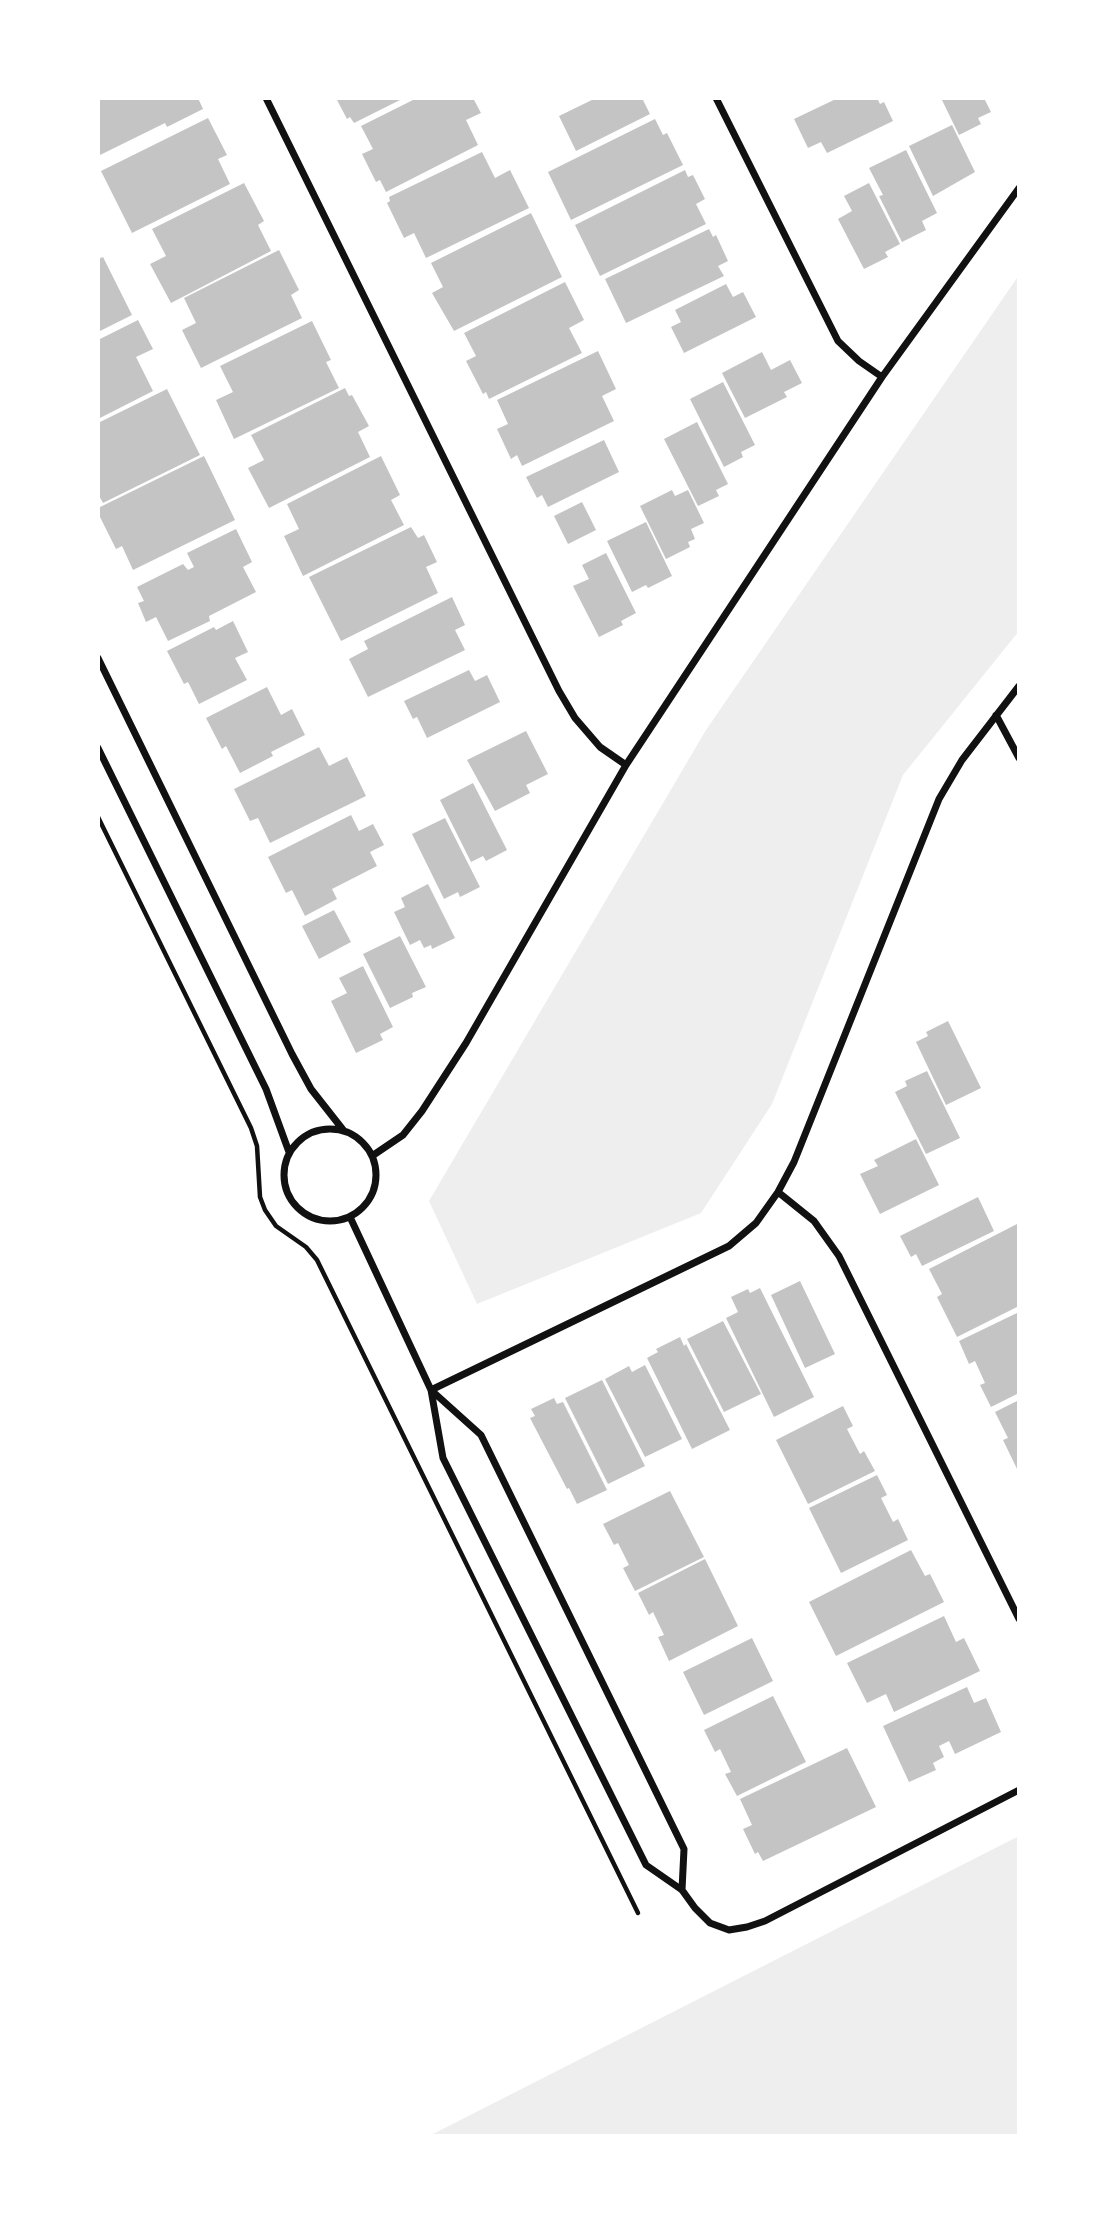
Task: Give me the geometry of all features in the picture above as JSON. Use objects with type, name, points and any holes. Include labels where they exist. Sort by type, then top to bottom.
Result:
[{"type":"street","points":[[266,98],[559,691],[575,718],[600,747],[626,765]]},
{"type":"street","points":[[716,98],[838,341],[859,361],[882,377]]},
{"type":"street","points":[[372,1156],[403,1135],[422,1111],[466,1043],[626,765],[882,377],[1019,188]]},
{"type":"street","points":[[98,659],[311,1089],[344,1131],[365,1145],[372,1156],[376,1170],[375,1184],[362,1209],[350,1217],[321,1221],[308,1216],[288,1195],[284,1166],[289,1152],[297,1142],[318,1130],[344,1131]]},
{"type":"street","points":[[431,1390],[729,1246],[756,1223],[778,1192],[794,1162],[939,799],[962,761],[1019,686]]},
{"type":"street","points":[[996,715],[1019,758]]},
{"type":"street","points":[[98,748],[265,1089],[289,1152]]},
{"type":"street","points":[[778,1192],[814,1221],[839,1256],[1019,1619]]},
{"type":"street","points":[[350,1217],[431,1390],[443,1458],[646,1865],[682,1890],[710,1923],[729,1930],[765,1920],[1019,1790]]},
{"type":"street","points":[[431,1390],[481,1435],[486,1444],[684,1849],[682,1890]]},
{"type":"path","points":[[98,817],[251,1128],[257,1146],[260,1197],[265,1210],[276,1226],[306,1247],[317,1260],[638,1913]]},
{"type":"shaded area","points":[[1019,275],[1019,631],[903,775],[772,1104],[701,1213],[477,1304],[429,1201],[706,730]]},
{"type":"shaded area","points":[[1019,1836],[1019,2136],[429,2136]]},
{"type":"building","points":[[98,98],[198,98],[203,109],[167,127],[165,123],[98,156]]},
{"type":"building","points":[[336,98],[404,98],[354,123],[350,117],[347,119]]},
{"type":"building","points":[[417,98],[473,98],[481,113],[466,120],[478,145],[386,192],[380,180],[376,182],[362,154],[373,149],[361,126]]},
{"type":"building","points":[[596,98],[649,98],[643,100],[650,114],[576,151],[559,116]]},
{"type":"building","points":[[838,98],[877,98],[880,104],[884,102],[893,121],[827,153],[821,142],[808,148],[794,119]]},
{"type":"building","points":[[941,98],[984,98],[991,112],[978,118],[981,124],[959,135]]},
{"type":"building","points":[[208,118],[227,155],[218,159],[230,184],[132,233],[101,171]]},
{"type":"building","points":[[655,119],[663,135],[667,133],[683,165],[571,220],[548,172]]},
{"type":"building","points":[[952,125],[975,172],[933,196],[909,146]]},
{"type":"building","points":[[906,150],[937,213],[922,221],[926,230],[902,242],[879,196],[883,195],[869,168]]},
{"type":"building","points":[[482,152],[495,178],[510,170],[529,208],[426,258],[414,233],[404,238],[387,203],[390,201],[389,197]]},
{"type":"building","points":[[685,170],[688,177],[693,175],[705,199],[696,204],[706,224],[600,276],[575,225]]},
{"type":"building","points":[[244,183],[264,221],[258,225],[271,251],[171,303],[150,264],[166,256],[152,229]]},
{"type":"building","points":[[869,183],[900,244],[885,252],[888,257],[864,269],[838,219],[852,211],[844,196]]},
{"type":"building","points":[[531,213],[562,277],[454,331],[432,293],[443,287],[431,263]]},
{"type":"building","points":[[709,229],[713,237],[716,235],[728,261],[718,266],[724,276],[626,323],[605,279]]},
{"type":"building","points":[[279,250],[299,290],[291,295],[302,318],[201,368],[182,330],[196,323],[184,298]]},
{"type":"building","points":[[103,257],[132,315],[98,332],[98,259]]},
{"type":"building","points":[[565,282],[584,320],[569,328],[582,353],[489,399],[486,392],[483,394],[466,361],[476,356],[464,333]]},
{"type":"building","points":[[726,284],[733,297],[743,292],[756,317],[684,353],[671,327],[681,322],[675,310]]},
{"type":"building","points":[[138,320],[153,349],[136,357],[153,391],[98,419],[98,340]]},
{"type":"building","points":[[312,321],[331,360],[326,362],[339,388],[234,439],[216,400],[233,392],[220,366]]},
{"type":"building","points":[[598,351],[616,389],[602,396],[614,421],[522,466],[517,455],[511,459],[497,429],[508,424],[497,400]]},
{"type":"building","points":[[762,352],[771,370],[790,360],[802,383],[784,392],[787,397],[745,418],[722,373]]},
{"type":"building","points":[[723,382],[755,445],[741,452],[743,457],[724,467],[690,399]]},
{"type":"building","points":[[345,388],[349,396],[352,395],[369,426],[358,432],[370,457],[269,508],[248,468],[264,460],[251,435]]},
{"type":"building","points":[[167,389],[200,455],[103,503],[98,494],[98,423]]},
{"type":"building","points":[[697,422],[728,484],[716,490],[719,496],[698,506],[664,439]]},
{"type":"building","points":[[604,440],[619,472],[548,507],[542,495],[537,498],[526,477]]},
{"type":"building","points":[[204,456],[235,520],[133,570],[122,546],[116,549],[98,508]]},
{"type":"building","points":[[381,456],[400,495],[391,500],[404,525],[303,576],[284,536],[299,529],[287,504]]},
{"type":"building","points":[[672,490],[675,496],[688,490],[704,523],[691,529],[695,539],[688,542],[690,547],[666,559],[640,506]]},
{"type":"building","points":[[582,502],[596,530],[568,544],[554,516]]},
{"type":"building","points":[[646,522],[672,576],[648,588],[646,585],[632,592],[607,541]]},
{"type":"building","points":[[411,527],[418,538],[424,535],[437,562],[426,567],[438,593],[341,641],[309,577]]},
{"type":"building","points":[[236,529],[252,562],[243,567],[256,592],[209,616],[210,621],[168,641],[156,617],[146,622],[138,603],[144,601],[137,587],[183,564],[188,570],[194,567],[187,553]]},
{"type":"building","points":[[606,553],[636,613],[621,621],[623,625],[599,637],[573,586],[589,579],[582,565]]},
{"type":"building","points":[[452,597],[465,625],[455,630],[465,650],[368,697],[349,659],[368,649],[364,641]]},
{"type":"building","points":[[233,621],[248,652],[235,658],[247,680],[199,704],[188,682],[184,684],[167,651],[214,627],[216,630]]},
{"type":"building","points":[[469,670],[475,681],[487,675],[500,702],[427,738],[417,717],[413,719],[404,701]]},
{"type":"building","points":[[267,687],[281,715],[292,709],[305,735],[271,752],[273,756],[240,773],[226,746],[222,749],[206,718]]},
{"type":"building","points":[[526,731],[548,774],[526,785],[530,793],[495,811],[467,760]]},
{"type":"building","points":[[319,747],[329,766],[347,757],[366,796],[270,843],[258,818],[250,821],[234,789]]},
{"type":"building","points":[[473,783],[507,850],[486,861],[483,856],[471,862],[440,800]]},
{"type":"building","points":[[351,815],[359,831],[373,824],[384,845],[370,852],[377,866],[332,889],[337,899],[305,916],[292,890],[286,893],[268,857]]},
{"type":"building","points":[[445,818],[480,887],[460,897],[458,892],[444,899],[412,834]]},
{"type":"building","points":[[428,884],[455,938],[432,949],[431,945],[424,948],[420,940],[410,945],[394,912],[405,907],[401,898]]},
{"type":"building","points":[[334,910],[351,942],[319,959],[302,926]]},
{"type":"building","points":[[400,936],[426,987],[390,1008],[363,954]]},
{"type":"building","points":[[363,966],[393,1027],[380,1034],[383,1040],[356,1053],[331,1001],[347,993],[339,978]]},
{"type":"building","points":[[948,1021],[981,1088],[946,1105],[916,1042],[928,1036],[926,1032]]},
{"type":"building","points":[[927,1071],[960,1138],[926,1154],[895,1092],[907,1086],[905,1081]]},
{"type":"building","points":[[916,1139],[939,1185],[880,1214],[860,1174],[878,1166],[874,1160]]},
{"type":"building","points":[[978,1197],[994,1231],[922,1266],[916,1254],[911,1257],[900,1236]]},
{"type":"building","points":[[1019,1223],[1019,1306],[957,1337],[937,1297],[942,1294],[929,1269]]},
{"type":"building","points":[[800,1281],[835,1354],[805,1368],[771,1295]]},
{"type":"building","points":[[760,1288],[814,1397],[774,1417],[726,1318],[738,1312],[731,1297],[748,1289],[750,1293]]},
{"type":"building","points":[[1019,1312],[1019,1393],[991,1407],[980,1385],[985,1383],[975,1361],[969,1364],[959,1341]]},
{"type":"building","points":[[723,1321],[761,1394],[724,1412],[687,1339]]},
{"type":"building","points":[[680,1337],[730,1430],[692,1449],[647,1358],[658,1352],[656,1349]]},
{"type":"building","points":[[645,1365],[682,1439],[645,1457],[605,1379],[629,1366],[632,1372]]},
{"type":"building","points":[[602,1380],[645,1466],[608,1484],[565,1398]]},
{"type":"building","points":[[554,1398],[557,1404],[563,1402],[607,1490],[577,1504],[530,1418],[535,1416],[531,1409]]},
{"type":"building","points":[[1019,1400],[1019,1473],[1003,1440],[1008,1438],[995,1412]]},
{"type":"building","points":[[843,1406],[853,1426],[847,1429],[860,1454],[864,1451],[875,1471],[808,1504],[776,1440]]},
{"type":"building","points":[[877,1475],[887,1495],[881,1498],[893,1522],[898,1519],[908,1540],[841,1573],[809,1508]]},
{"type":"building","points":[[670,1491],[704,1557],[635,1591],[623,1568],[629,1565],[618,1543],[614,1545],[603,1524]]},
{"type":"building","points":[[911,1550],[925,1576],[930,1574],[944,1602],[836,1656],[809,1602]]},
{"type":"building","points":[[705,1559],[738,1626],[669,1661],[658,1637],[664,1635],[653,1612],[649,1615],[638,1593]]},
{"type":"building","points":[[944,1616],[956,1642],[964,1638],[980,1671],[894,1712],[886,1694],[867,1703],[847,1663]]},
{"type":"building","points":[[752,1638],[773,1681],[704,1715],[683,1672]]},
{"type":"building","points":[[967,1687],[974,1703],[986,1698],[1001,1732],[955,1754],[949,1741],[939,1746],[944,1757],[933,1763],[936,1770],[909,1782],[883,1726]]},
{"type":"building","points":[[773,1696],[806,1762],[737,1796],[725,1774],[731,1772],[720,1749],[715,1752],[704,1730]]},
{"type":"building","points":[[847,1748],[876,1807],[763,1861],[758,1852],[755,1854],[743,1829],[752,1825],[740,1799]]}]
